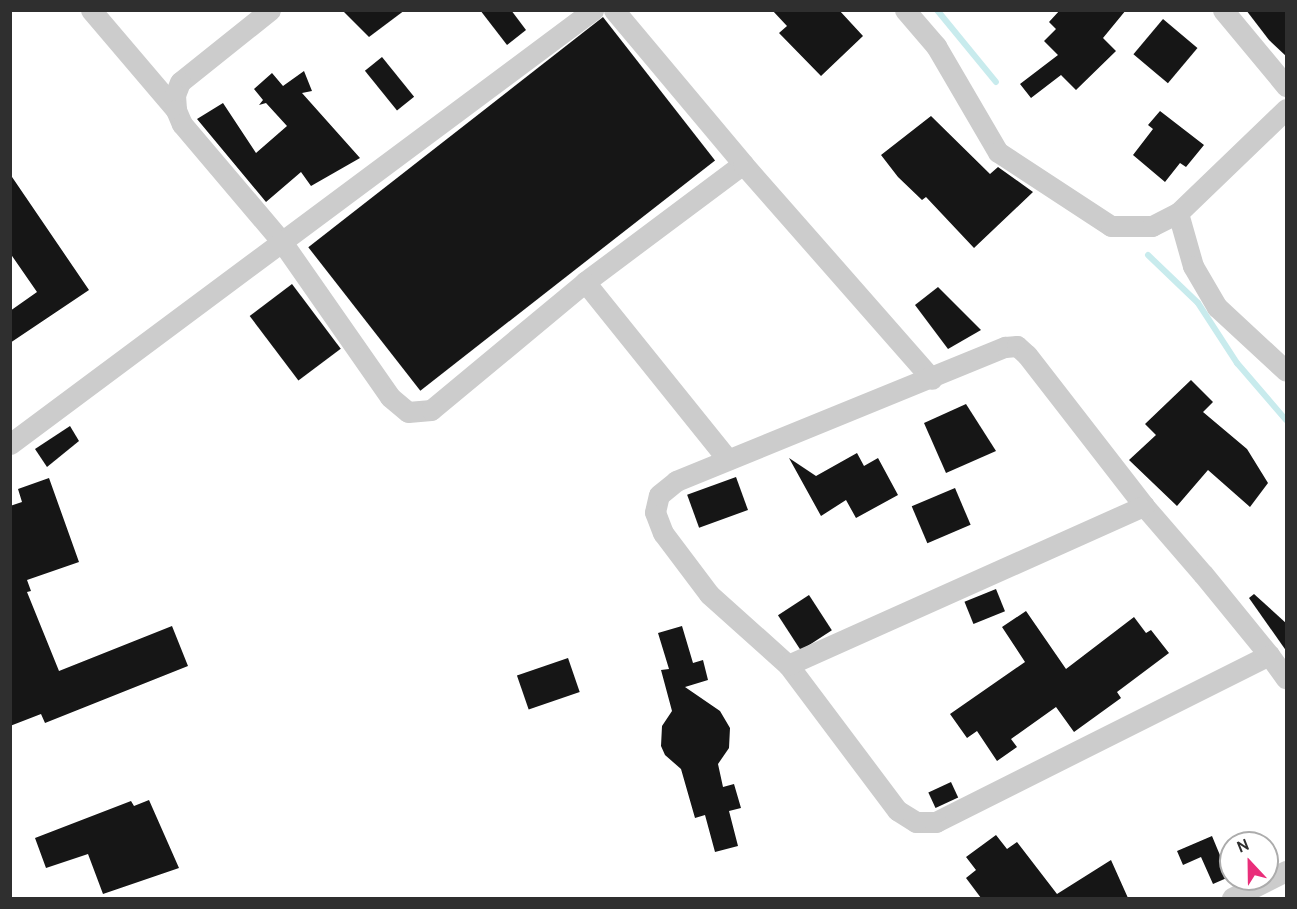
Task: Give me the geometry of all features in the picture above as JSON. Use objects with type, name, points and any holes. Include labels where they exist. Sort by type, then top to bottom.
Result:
[{"type":"street","points":[[91,10],[176,110],[182,124],[282,242],[372,374],[408,412],[431,410],[585,282],[743,164]]},
{"type":"street","points":[[176,110],[180,82],[270,10]]},
{"type":"street","points":[[10,444],[593,10]]},
{"type":"street","points":[[614,10],[743,164],[932,379]]},
{"type":"street","points":[[905,10],[936,46],[998,152],[1111,226],[1152,226],[1178,213],[1287,109]]},
{"type":"street","points":[[1223,10],[1287,86]]},
{"type":"street","points":[[1178,213],[1193,266],[1217,307],[1287,371]]},
{"type":"street","points":[[585,282],[728,460]]},
{"type":"street","points":[[1269,655],[936,822],[916,822],[897,810],[788,665],[710,594],[663,533],[655,512],[659,495],[676,481],[1005,348],[1017,346],[1144,506],[1269,655],[1287,678]]},
{"type":"street","points":[[788,665],[1144,506]]},
{"type":"street","points":[[1232,898],[1287,871]]},
{"type":"building","points":[[342,10],[405,10],[369,37]]},
{"type":"building","points":[[480,10],[511,10],[526,30],[507,45]]},
{"type":"building","points":[[772,10],[839,10],[863,36],[821,76],[779,33],[787,26]]},
{"type":"building","points":[[1060,10],[1126,10],[1103,38],[1116,51],[1076,90],[1061,75],[1031,98],[1020,84],[1058,55],[1044,41],[1056,29],[1049,22]]},
{"type":"building","points":[[1246,10],[1287,10],[1287,57],[1269,40]]},
{"type":"building","points":[[603,17],[715,160],[420,391],[308,247]]},
{"type":"building","points":[[1163,19],[1197,48],[1168,83],[1133,54]]},
{"type":"building","points":[[382,57],[414,97],[397,110],[365,71]]},
{"type":"building","points":[[304,71],[312,91],[302,93],[360,158],[311,186],[301,172],[266,202],[197,119],[223,103],[256,153],[287,126],[266,103],[259,105],[263,100],[254,89],[272,73],[283,86]]},
{"type":"building","points":[[1160,111],[1204,145],[1186,167],[1180,163],[1165,182],[1133,155],[1153,129],[1148,125]]},
{"type":"building","points":[[931,116],[990,174],[998,167],[1033,192],[974,248],[926,197],[922,200],[898,177],[881,155]]},
{"type":"building","points":[[10,174],[89,290],[10,343],[10,311],[37,292],[10,253]]},
{"type":"building","points":[[292,284],[341,349],[298,381],[250,316]]},
{"type":"building","points":[[938,287],[981,330],[948,349],[915,305]]},
{"type":"building","points":[[1191,380],[1213,402],[1203,412],[1247,449],[1268,483],[1250,507],[1208,470],[1177,506],[1129,460],[1156,435],[1145,424]]},
{"type":"building","points":[[966,404],[996,451],[946,473],[924,423]]},
{"type":"building","points":[[70,426],[79,441],[47,467],[35,449]]},
{"type":"building","points":[[857,453],[864,466],[878,458],[898,495],[856,518],[846,500],[821,516],[789,458],[816,476]]},
{"type":"building","points":[[736,477],[748,510],[699,528],[687,495]]},
{"type":"building","points":[[49,478],[79,562],[27,580],[31,591],[27,592],[59,671],[172,626],[188,666],[45,723],[41,714],[10,726],[10,506],[22,502],[18,489]]},
{"type":"building","points":[[955,488],[971,525],[927,543],[912,506]]},
{"type":"building","points":[[996,589],[1005,611],[973,624],[964,602]]},
{"type":"building","points":[[1254,594],[1287,624],[1287,652],[1249,598]]},
{"type":"building","points":[[809,595],[832,630],[801,650],[778,615]]},
{"type":"building","points":[[1026,611],[1066,669],[1134,617],[1146,633],[1151,630],[1169,653],[1117,692],[1121,698],[1074,732],[1056,707],[1011,739],[1017,747],[997,761],[977,731],[967,738],[950,714],[1025,662],[1002,627]]},
{"type":"building","points":[[682,626],[693,663],[703,660],[708,680],[685,687],[720,711],[730,728],[729,748],[718,764],[723,787],[734,784],[741,808],[729,811],[738,846],[715,852],[705,815],[695,818],[681,769],[665,755],[661,746],[662,726],[672,711],[661,670],[669,669],[658,633]]},
{"type":"building","points":[[568,658],[580,692],[529,710],[517,676]]},
{"type":"building","points":[[951,782],[958,797],[936,808],[928,793]]},
{"type":"building","points":[[149,800],[179,868],[103,894],[88,854],[46,868],[35,838],[131,801],[134,806]]},
{"type":"building","points":[[996,835],[1007,849],[1017,842],[1057,894],[1111,860],[1128,898],[981,898],[966,878],[976,870],[966,857]]},
{"type":"building","points":[[1212,836],[1219,853],[1219,881],[1213,884],[1201,857],[1183,865],[1177,851]]},
{"type":"waterway","points":[[937,10],[996,82]]},
{"type":"waterway","points":[[1148,255],[1198,303],[1237,363],[1286,420]]}]
